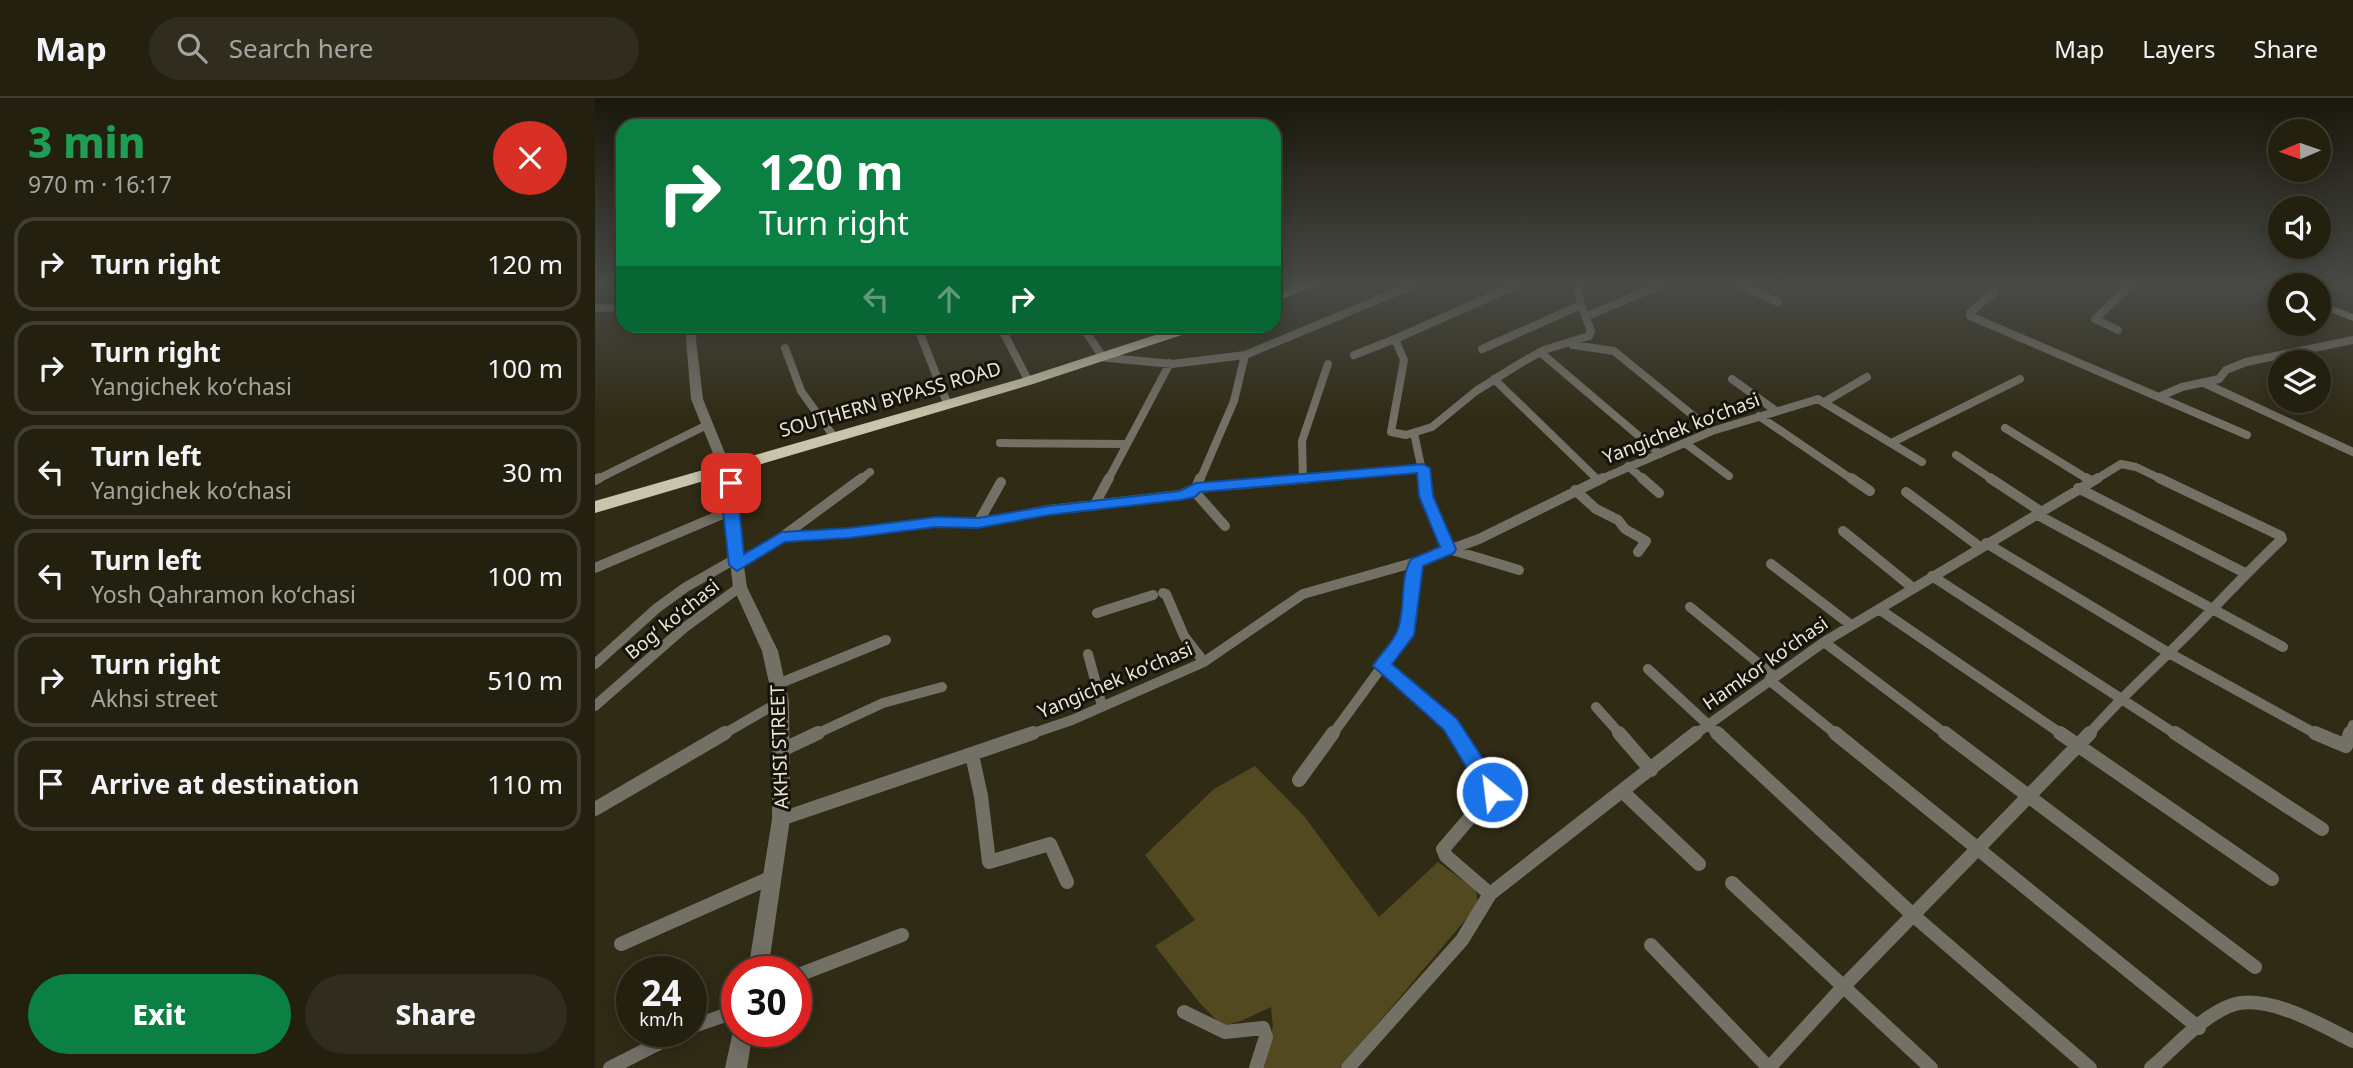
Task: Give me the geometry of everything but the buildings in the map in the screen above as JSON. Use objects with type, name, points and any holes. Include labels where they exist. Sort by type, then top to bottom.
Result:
[{"type":"highway","name":"SOUTHERN BYPASS ROAD","points":[[595,501],[1028,381],[1157,333]]},
{"type":"highway","name":"SOUTHERN BYPASS ROAD","points":[[595,507],[832,433],[1172,333]]},
{"type":"street","points":[[1086,333],[1100,355],[1132,364],[1245,355],[1309,328]]},
{"type":"street","points":[[1354,355],[1419,328]]},
{"type":"street","points":[[1482,349],[1529,328]]},
{"type":"street","points":[[1395,339],[1404,360],[1391,431],[1395,434],[1414,433],[1444,422],[1476,391],[1494,379],[1540,352],[1570,345],[1589,336],[1590,328]]},
{"type":"street","points":[[2000,328],[2247,435]]},
{"type":"street","points":[[2114,328],[2118,330]]},
{"type":"street","name":"AKHSI STREET","points":[[692,333],[697,399],[731,483],[730,511],[740,587],[770,651],[781,701],[781,819],[760,956]]},
{"type":"street","points":[[921,333],[946,400]]},
{"type":"street","points":[[1004,333],[1026,376]]},
{"type":"street","points":[[2161,396],[2182,387],[2220,379],[2226,370],[2246,362],[2353,341]]},
{"type":"street","points":[[1570,345],[1614,351],[1712,431]]},
{"type":"street","points":[[785,348],[801,391],[832,433]]},
{"type":"street","points":[[1540,352],[1660,454]]},
{"type":"street","points":[[1195,489],[1239,384],[1246,365],[1245,355]]},
{"type":"street","points":[[1094,506],[1170,363]]},
{"type":"street","points":[[1303,479],[1302,441],[1328,364]]},
{"type":"street","points":[[1867,377],[1826,401],[1922,462]]},
{"type":"street","points":[[1494,379],[1597,479]]},
{"type":"street","points":[[1732,379],[1776,411]]},
{"type":"street","points":[[1891,443],[2020,379]]},
{"type":"street","points":[[2204,383],[2353,452]]},
{"type":"street","name":"Yangichek koʻchasi","points":[[781,819],[972,755],[1102,706],[1204,662],[1303,594],[1416,562],[1479,539],[1597,479],[1712,431],[1815,399],[1826,401]]},
{"type":"street","points":[[1759,416],[1870,491]]},
{"type":"street","points":[[595,480],[707,425]]},
{"type":"street","points":[[2005,428],[2091,481]]},
{"type":"street","points":[[1414,433],[1423,468],[1426,496],[1449,549],[1520,570]]},
{"type":"street","points":[[1000,443],[1127,443]]},
{"type":"street","points":[[1685,443],[1729,476]]},
{"type":"street","points":[[1956,455],[2038,512],[2283,647]]},
{"type":"street","name":"Hamkor koʻchasi","points":[[1348,1068],[1462,940],[1490,894],[1709,723],[1771,678],[1851,625],[2078,488],[2125,463],[2281,536],[2245,573]]},
{"type":"street","points":[[1628,466],[1659,493]]},
{"type":"street","points":[[782,537],[849,533],[936,522],[978,523],[1049,510],[1180,495],[1195,489],[1423,468]]},
{"type":"street","name":"Bogʻ koʻchasi","points":[[595,664],[657,608],[686,587],[782,537],[870,472]]},
{"type":"street","points":[[978,523],[1001,482]]},
{"type":"street","points":[[1651,945],[1769,1068],[1843,987],[2032,796],[2119,699],[2213,610],[2245,573],[2078,488]]},
{"type":"street","points":[[1195,489],[1225,526]]},
{"type":"street","points":[[1575,490],[1597,509],[1618,520],[1625,530],[1646,541],[1638,552]]},
{"type":"street","points":[[1906,492],[1983,545],[2169,653],[2323,737],[2346,746],[2353,725]]},
{"type":"street","points":[[595,568],[730,511]]},
{"type":"street","points":[[1843,531],[1913,588]]},
{"type":"street","points":[[1300,780],[1405,635],[1416,562]]},
{"type":"street","points":[[1771,564],[1851,625]]},
{"type":"street","points":[[1932,576],[2322,829]]},
{"type":"street","name":"Bogʻ koʻchasi","points":[[595,706],[684,628],[740,587]]},
{"type":"street","points":[[1097,613],[1158,594],[1166,594],[1184,636],[1204,662]]},
{"type":"street","points":[[1689,607],[1978,849],[2199,1028]]},
{"type":"street","points":[[1879,609],[2272,879]]},
{"type":"street","points":[[778,684],[886,640]]},
{"type":"street","points":[[1824,642],[2032,796],[2255,967]]},
{"type":"street","points":[[1088,654],[1102,706]]},
{"type":"street","points":[[1382,666],[1450,724],[1489,782],[1492,792],[1490,797],[1443,852],[1490,894]]},
{"type":"street","points":[[1648,669],[1914,916],[2090,1068]]},
{"type":"street","points":[[782,750],[883,703],[941,687]]},
{"type":"street","points":[[595,808],[781,701]]},
{"type":"street","points":[[1596,707],[1651,769]]},
{"type":"street","points":[[972,755],[981,796],[989,862],[1050,845],[1055,848],[1067,882]]},
{"type":"street","points":[[1623,792],[1699,864]]},
{"type":"street","points":[[621,944],[772,877]]},
{"type":"street","points":[[1732,883],[1931,1068]]},
{"type":"street","points":[[812,970],[902,935]]},
{"type":"street","points":[[2151,1068],[2233,1004],[2264,1004],[2295,1013],[2353,1041]]},
{"type":"street","points":[[1184,1012],[1225,1032],[1263,1028],[1266,1037],[1256,1068]]},
{"type":"street","points":[[610,1068],[651,1047]]},
{"type":"street","points":[[736,1068],[740,1047]]},
{"type":"shaded area","points":[[1255,766],[1304,816],[1379,917],[1438,862],[1476,890],[1478,905],[1340,1068],[1261,1068],[1273,1027],[1271,1007],[1241,1021],[1222,1026],[1199,1002],[1155,946],[1195,920],[1145,855],[1214,789]]},
{"type":"route","points":[[731,483],[730,511],[737,565],[782,537],[849,533],[936,522],[978,523],[1049,510],[1189,494],[1196,488],[1423,468],[1426,496],[1449,549],[1416,562],[1405,635],[1382,666],[1437,710],[1450,724],[1489,782],[1492,792]]}]
